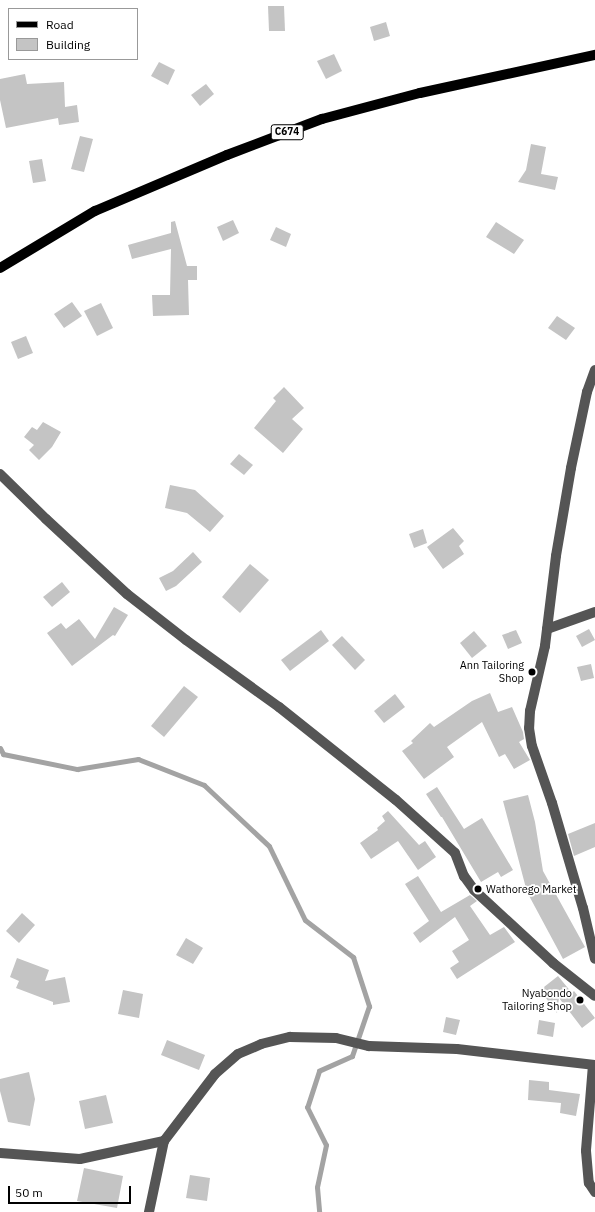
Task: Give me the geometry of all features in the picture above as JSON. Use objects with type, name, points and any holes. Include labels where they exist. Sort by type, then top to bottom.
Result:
[{"type":"main road","name":"C674","points":[[0,268],[95,212],[227,155],[322,119],[420,93],[595,55]]},
{"type":"street","points":[[595,370],[587,392],[571,468],[556,556],[548,629],[530,711],[529,728],[532,746],[552,803],[583,908],[595,959]]},
{"type":"street","points":[[0,474],[127,594],[186,640],[279,707],[396,800],[455,853],[464,876],[474,890],[553,963],[595,996]]},
{"type":"street","points":[[548,629],[595,612]]},
{"type":"street","points":[[149,1212],[164,1141],[215,1074],[238,1054],[261,1044],[290,1037],[336,1038],[369,1046],[457,1049],[594,1065],[586,1151],[589,1183],[595,1192]]},
{"type":"street","points":[[0,1153],[80,1159],[164,1141]]},
{"type":"building","points":[[268,6],[284,6],[285,31],[269,31]]},
{"type":"building","points":[[386,22],[390,36],[374,41],[370,27]]},
{"type":"building","points":[[334,54],[342,71],[326,79],[317,61]]},
{"type":"building","points":[[159,62],[175,70],[168,85],[151,76]]},
{"type":"building","points":[[25,74],[27,84],[64,82],[65,107],[77,105],[79,122],[59,125],[58,118],[6,128],[0,100],[0,79]]},
{"type":"building","points":[[206,84],[214,94],[200,106],[191,95]]},
{"type":"building","points":[[80,136],[93,139],[84,172],[71,169]]},
{"type":"building","points":[[531,144],[546,147],[541,174],[558,177],[555,190],[518,182],[526,170]]},
{"type":"building","points":[[42,159],[46,181],[33,183],[29,161]]},
{"type":"building","points":[[233,220],[239,233],[223,241],[217,227]]},
{"type":"building","points":[[175,221],[187,266],[197,266],[197,280],[188,280],[189,315],[153,316],[152,295],[170,295],[171,249],[132,259],[128,245],[171,233],[171,222]]},
{"type":"building","points":[[496,222],[524,240],[514,254],[486,237]]},
{"type":"building","points":[[276,227],[291,234],[286,247],[270,240]]},
{"type":"building","points":[[72,302],[82,316],[64,328],[54,314]]},
{"type":"building","points":[[101,303],[113,328],[97,336],[84,311]]},
{"type":"building","points":[[557,316],[575,328],[566,340],[548,328]]},
{"type":"building","points":[[26,336],[33,353],[18,359],[11,342]]},
{"type":"building","points":[[284,387],[304,408],[292,419],[303,429],[283,453],[254,428],[276,401],[273,398]]},
{"type":"building","points":[[43,422],[61,432],[52,447],[39,460],[29,450],[34,445],[24,437],[32,427],[37,430]]},
{"type":"building","points":[[239,454],[253,465],[244,475],[230,464]]},
{"type":"building","points":[[170,485],[195,490],[224,516],[210,532],[187,513],[165,508]]},
{"type":"building","points":[[453,528],[464,541],[459,546],[464,554],[443,569],[427,547]]},
{"type":"building","points":[[423,529],[427,543],[414,548],[409,534]]},
{"type":"building","points":[[193,552],[202,562],[176,586],[166,591],[159,578],[173,571]]},
{"type":"building","points":[[250,564],[269,580],[240,613],[222,597]]},
{"type":"building","points":[[62,582],[70,592],[52,607],[43,597]]},
{"type":"building","points":[[114,607],[128,615],[115,636],[113,635],[72,666],[47,633],[61,623],[66,629],[79,619],[95,639]]},
{"type":"building","points":[[589,629],[595,640],[582,647],[576,636]]},
{"type":"building","points":[[321,630],[329,641],[290,671],[281,660]]},
{"type":"building","points":[[516,630],[522,643],[508,649],[502,635]]},
{"type":"building","points":[[474,631],[487,646],[472,658],[460,643]]},
{"type":"building","points":[[342,636],[365,660],[355,670],[332,645]]},
{"type":"building","points":[[591,664],[594,678],[581,681],[577,667]]},
{"type":"building","points":[[184,686],[198,697],[164,737],[151,726]]},
{"type":"building","points":[[490,693],[498,712],[512,707],[523,732],[524,739],[519,742],[530,760],[514,769],[505,754],[499,757],[482,722],[447,747],[454,757],[424,779],[402,751],[413,743],[411,741],[430,723],[434,727],[472,701]]},
{"type":"building","points":[[395,694],[405,707],[384,723],[374,711]]},
{"type":"building","points":[[437,787],[464,829],[482,818],[513,870],[501,877],[498,872],[481,882],[442,817],[426,794]]},
{"type":"building","points":[[528,795],[535,822],[543,871],[585,947],[563,959],[527,892],[503,801]]},
{"type":"building","points":[[388,811],[419,845],[425,841],[436,857],[418,870],[398,841],[371,859],[360,843],[378,830],[377,828],[385,821],[382,816]]},
{"type":"building","points":[[595,823],[595,847],[574,856],[568,834]]},
{"type":"building","points":[[418,876],[441,912],[470,895],[477,901],[470,906],[490,935],[504,927],[515,942],[457,979],[450,968],[459,962],[452,951],[469,940],[455,917],[420,943],[413,933],[429,921],[405,884]]},
{"type":"building","points":[[22,913],[35,925],[19,943],[6,931]]},
{"type":"building","points":[[186,938],[203,948],[193,964],[176,955]]},
{"type":"building","points":[[17,958],[49,970],[45,981],[65,977],[70,1002],[53,1005],[53,1002],[16,988],[19,981],[10,977]]},
{"type":"building","points":[[558,976],[572,993],[574,991],[595,1018],[582,1028],[559,998],[557,1013],[543,994],[544,987]]},
{"type":"building","points":[[123,990],[143,994],[139,1018],[118,1014]]},
{"type":"building","points":[[446,1017],[460,1020],[456,1035],[443,1032]]},
{"type":"building","points":[[539,1020],[555,1023],[553,1037],[537,1034]]},
{"type":"building","points":[[167,1040],[205,1055],[199,1070],[161,1055]]},
{"type":"building","points":[[29,1072],[35,1099],[30,1126],[8,1122],[0,1091],[0,1079]]},
{"type":"building","points":[[529,1080],[549,1082],[549,1090],[580,1094],[576,1116],[560,1113],[561,1103],[528,1100]]},
{"type":"building","points":[[106,1095],[113,1123],[85,1129],[79,1101]]},
{"type":"building","points":[[84,1168],[123,1176],[117,1208],[77,1201]]},
{"type":"building","points":[[190,1175],[210,1178],[207,1201],[186,1198]]},
{"type":"waterway","points":[[0,748],[3,754],[77,769],[138,759],[204,785],[269,846],[305,920],[353,957],[369,1006],[352,1056],[319,1071],[307,1107],[326,1145],[317,1187],[319,1212]]},
{"type":"place","name":"Ann Tailoring Shop","points":[[532,672]]},
{"type":"place","name":"Wathorego Market","points":[[478,889]]},
{"type":"place","name":"Nyabondo Tailoring Shop","points":[[580,1000]]}]
